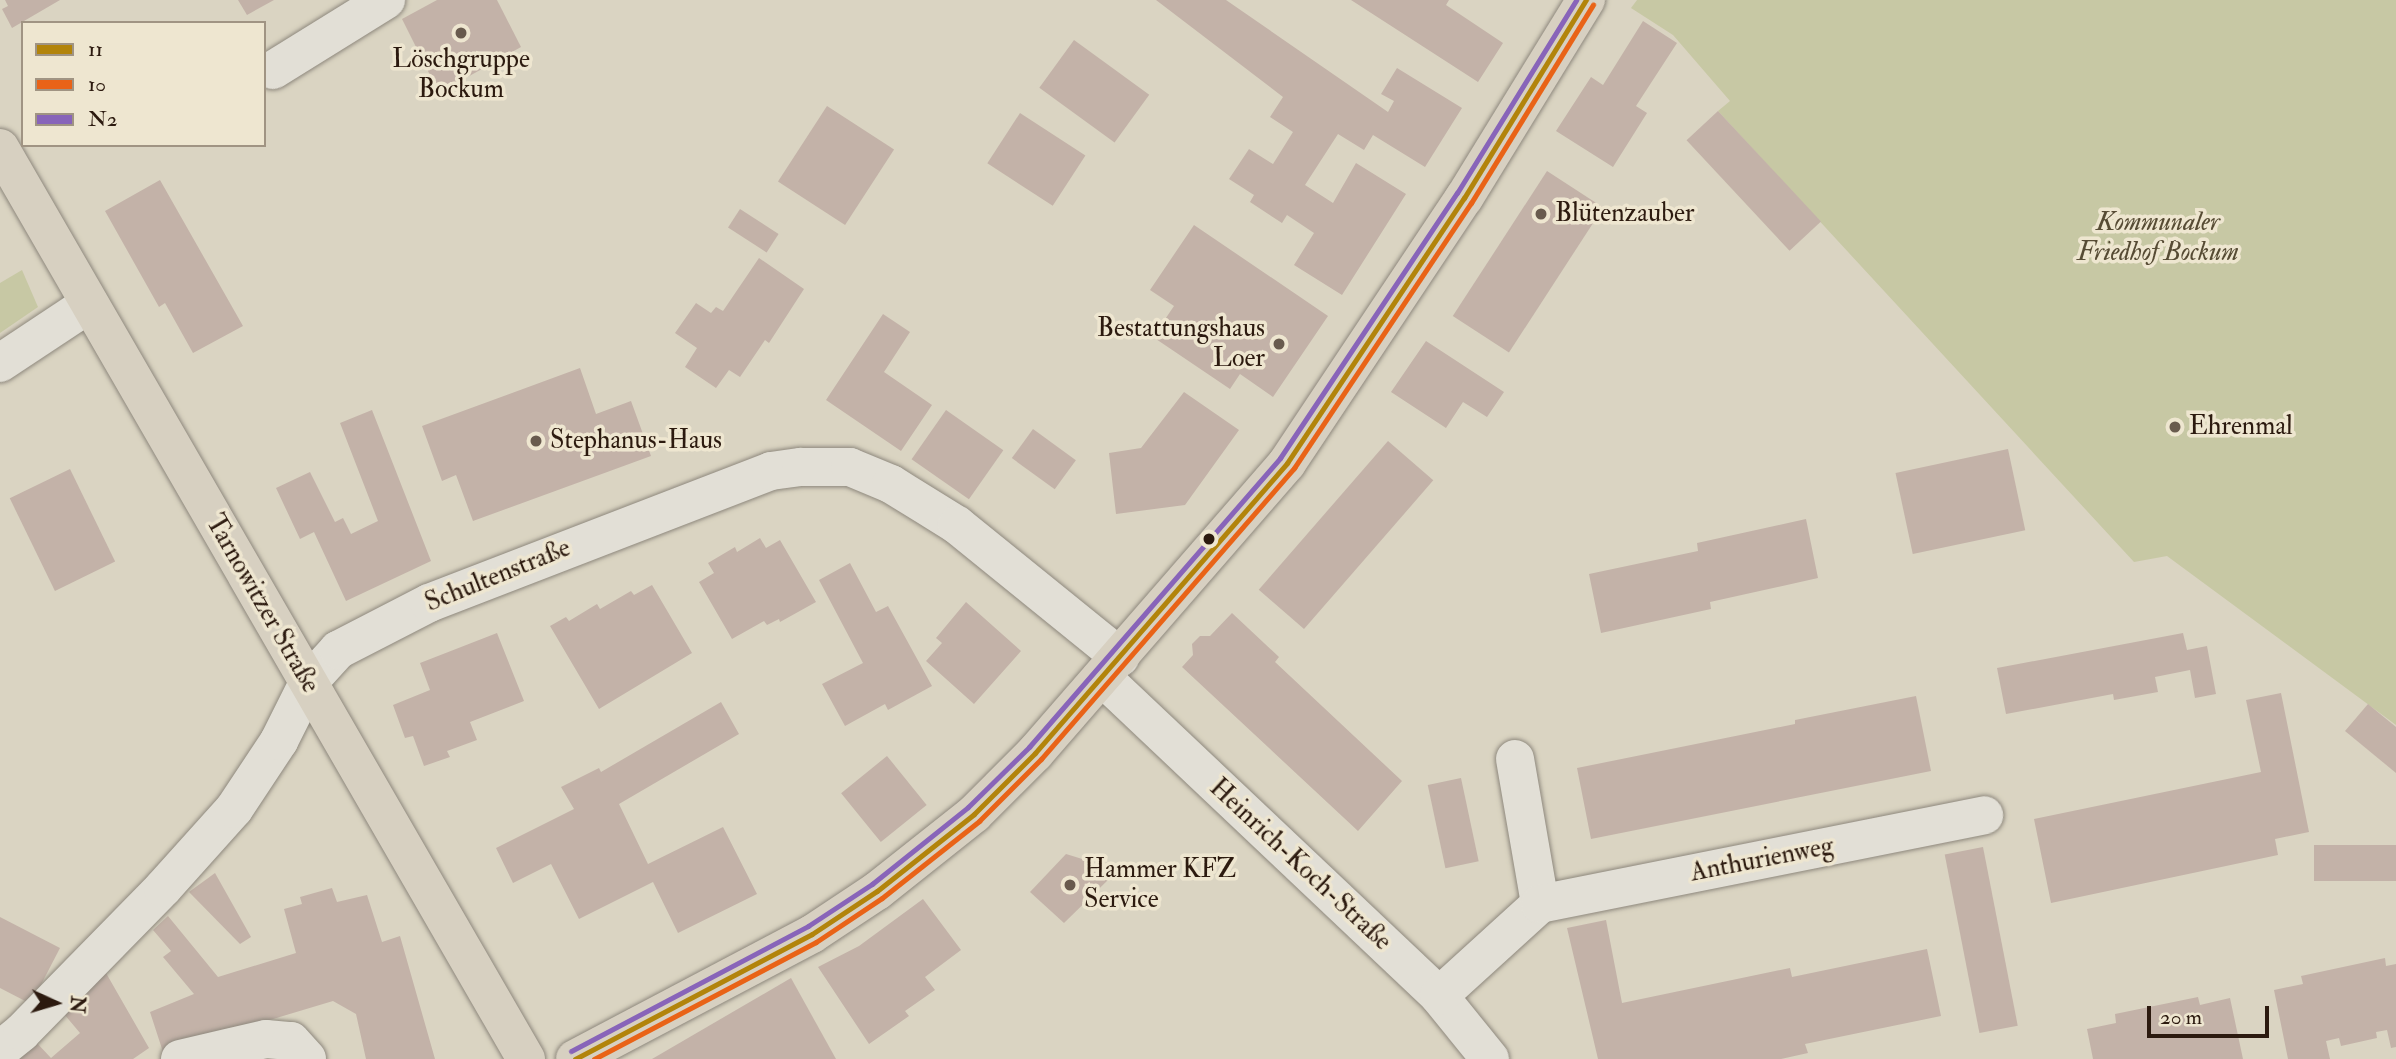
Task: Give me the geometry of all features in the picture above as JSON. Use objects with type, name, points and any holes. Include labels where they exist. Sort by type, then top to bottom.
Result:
[{"type":"main road","points":[[575,1059],[802,940],[877,891],[974,814],[1035,753],[1287,463],[1464,198],[1586,0]]},
{"type":"main road","name":"Tarnowitzer Straße","points":[[0,148],[526,1059]]},
{"type":"street","points":[[273,69],[386,0]]},
{"type":"street","points":[[0,363],[89,304]]},
{"type":"street","name":"Schultenstraße","points":[[0,1050],[22,1032],[163,888],[234,809],[279,740],[308,683],[338,650],[429,603],[771,471],[801,467],[850,467],[891,484],[957,525],[1111,667]]},
{"type":"street","name":"Heinrich-Koch-Straße","points":[[1111,667],[1439,996],[1490,1059]]},
{"type":"street","points":[[1439,996],[1539,904],[1515,759]]},
{"type":"street","name":"Anthurienweg","points":[[1539,904],[1984,815]]},
{"type":"street","points":[[180,1059],[266,1039],[291,1041],[307,1059]]},
{"type":"green space","name":"Kommunaler Friedhof Bockum","points":[[1637,0],[2396,0],[2396,725],[2167,556],[2134,562],[1718,111],[1730,101],[1673,35],[1631,8]]},
{"type":"green space","points":[[22,270],[38,307],[0,333],[0,283]]},
{"type":"building","points":[[5,0],[60,0],[12,28],[2,9],[8,6]]},
{"type":"building","points":[[238,0],[274,0],[247,15]]},
{"type":"building","name":"Löschgruppe Bockum","points":[[437,0],[497,0],[521,47],[439,93],[402,19]]},
{"type":"building","points":[[1156,0],[1226,0],[1388,112],[1394,101],[1381,94],[1397,68],[1462,108],[1425,167],[1373,135],[1364,150],[1338,134],[1305,185],[1333,203],[1356,163],[1406,194],[1342,295],[1294,265],[1314,233],[1287,215],[1282,223],[1250,202],[1254,195],[1229,179],[1249,149],[1273,164],[1293,132],[1270,117],[1283,97]]},
{"type":"building","points":[[1351,0],[1449,0],[1446,5],[1503,43],[1478,82]]},
{"type":"building","points":[[1643,21],[1677,43],[1636,106],[1647,113],[1613,167],[1556,131],[1591,77],[1603,85]]},
{"type":"building","points":[[1074,40],[1149,95],[1115,142],[1039,88]]},
{"type":"building","points":[[827,106],[894,150],[845,225],[778,181]]},
{"type":"building","points":[[1718,111],[1821,221],[1790,251],[1687,140]]},
{"type":"building","points":[[1020,113],[1085,155],[1053,206],[987,163]]},
{"type":"building","points":[[1547,171],[1603,207],[1509,353],[1453,316]]},
{"type":"building","points":[[160,180],[243,326],[193,353],[165,303],[159,307],[105,211]]},
{"type":"building","points":[[740,209],[779,234],[767,253],[728,227]]},
{"type":"building","points":[[1194,225],[1328,316],[1273,397],[1240,374],[1230,389],[1153,337],[1174,306],[1150,290]]},
{"type":"building","points":[[759,258],[804,289],[769,343],[765,340],[740,377],[729,370],[716,388],[685,367],[697,348],[675,333],[696,303],[711,313],[716,307],[723,311]]},
{"type":"building","points":[[883,314],[910,332],[884,372],[932,405],[901,451],[826,400]]},
{"type":"building","points":[[1426,341],[1504,392],[1487,417],[1463,402],[1446,428],[1391,392]]},
{"type":"building","name":"Stephanus-Haus","points":[[580,368],[596,414],[631,401],[651,456],[473,521],[456,475],[442,481],[422,426]]},
{"type":"building","points":[[1184,392],[1239,430],[1185,505],[1116,514],[1109,453],[1141,448]]},
{"type":"building","points":[[372,410],[431,561],[346,601],[314,532],[300,539],[276,488],[310,472],[335,522],[343,518],[351,534],[378,521],[340,423]]},
{"type":"building","points":[[946,410],[1003,450],[969,499],[912,459]]},
{"type":"building","points":[[1033,429],[1076,460],[1055,489],[1012,458]]},
{"type":"building","points":[[1388,441],[1433,480],[1304,629],[1259,590]]},
{"type":"building","points":[[2008,449],[2025,530],[1913,554],[1896,473]]},
{"type":"building","points":[[70,469],[115,562],[55,591],[10,498]]},
{"type":"building","points":[[1806,519],[1818,578],[1710,602],[1711,609],[1601,633],[1589,574],[1698,551],[1697,543]]},
{"type":"building","points":[[760,538],[766,548],[780,540],[816,602],[780,622],[779,619],[767,625],[764,621],[732,639],[699,582],[714,573],[708,563],[735,547],[737,552]]},
{"type":"building","points":[[850,563],[876,612],[888,606],[932,686],[888,710],[885,704],[845,726],[822,684],[863,663],[819,580]]},
{"type":"building","points":[[652,585],[692,653],[599,709],[550,626],[566,617],[569,621],[597,604],[600,609],[631,591],[634,595]]},
{"type":"building","points":[[966,602],[1021,651],[974,704],[926,661],[942,643],[936,638]]},
{"type":"building","points":[[1232,613],[1279,657],[1275,662],[1402,781],[1358,831],[1182,667],[1193,655],[1192,644],[1200,636],[1210,636]]},
{"type":"building","points":[[497,633],[524,701],[470,722],[477,740],[447,751],[450,757],[424,766],[413,736],[405,738],[393,705],[430,690],[420,663]]},
{"type":"building","points":[[2183,633],[2187,650],[2207,646],[2216,694],[2195,698],[2190,670],[2155,677],[2158,692],[2114,700],[2113,694],[2006,714],[1997,668]]},
{"type":"building","points":[[2281,693],[2309,832],[2275,839],[2278,855],[2051,903],[2034,819],[2261,772],[2246,700]]},
{"type":"building","points":[[1916,696],[1931,771],[1591,839],[1577,768],[1795,724],[1795,720]]},
{"type":"building","points":[[721,702],[739,734],[619,804],[648,864],[723,827],[757,894],[678,933],[653,882],[579,919],[551,864],[513,883],[496,848],[574,809],[561,787],[599,768],[601,772]]},
{"type":"building","points":[[2368,704],[2396,727],[2396,773],[2345,731]]},
{"type":"building","points":[[887,756],[927,805],[881,842],[841,793]]},
{"type":"building","points":[[1461,778],[1479,861],[1445,868],[1428,785]]},
{"type":"building","points":[[2314,845],[2396,845],[2396,881],[2314,881]]},
{"type":"building","points":[[1983,847],[2018,1026],[1979,1033],[1945,854]]},
{"type":"building","name":"Hammer KFZ Service","points":[[1066,854],[1092,862],[1110,878],[1064,923],[1030,892]]},
{"type":"building","points":[[215,873],[251,937],[240,944],[189,892]]},
{"type":"building","points":[[332,888],[337,902],[367,895],[382,942],[400,936],[435,1059],[366,1059],[356,1014],[333,1001],[163,1052],[150,1012],[194,994],[163,957],[171,951],[153,930],[168,916],[218,977],[296,953],[284,909],[302,904],[300,897]]},
{"type":"building","points":[[923,899],[961,950],[925,977],[935,990],[905,1011],[909,1016],[869,1044],[818,967],[859,946]]},
{"type":"building","points":[[0,917],[60,948],[31,1004],[0,988]]},
{"type":"building","points":[[1606,920],[1622,1003],[1790,968],[1792,977],[1927,949],[1941,1016],[1805,1044],[1808,1053],[1781,1059],[1598,1059],[1567,928]]},
{"type":"building","points":[[2385,958],[2386,966],[2396,964],[2396,1047],[2391,1048],[2387,1030],[2376,1032],[2377,1038],[2341,1046],[2339,1038],[2326,1041],[2330,1059],[2288,1059],[2274,990],[2303,984],[2301,976]]},
{"type":"building","points":[[106,973],[149,1048],[133,1059],[15,1059],[35,1041],[51,1058],[80,1033],[64,1014]]},
{"type":"building","points":[[791,978],[836,1059],[652,1059]]},
{"type":"building","points":[[2198,997],[2200,1005],[2230,998],[2243,1059],[2093,1059],[2087,1029],[2116,1023],[2115,1014]]},
{"type":"transit line","name":"N2","points":[[571,1051],[808,926],[872,884],[968,807],[1029,747],[1280,458],[1457,193],[1576,0]]},
{"type":"transit line","name":"11","points":[[575,1059],[812,934],[877,891],[974,814],[1035,753],[1287,463],[1464,198],[1586,0]]},
{"type":"transit line","name":"10","points":[[594,1059],[816,942],[882,898],[979,821],[1041,759],[1294,468],[1471,203],[1593,5]]},
{"type":"place","name":"Löschgruppe Bockum","points":[[461,33]]},
{"type":"place","name":"Blütenzauber","points":[[1541,214]]},
{"type":"place","name":"Bestattungshaus Loer","points":[[1279,344]]},
{"type":"place","name":"Ehrenmal","points":[[2175,427]]},
{"type":"place","name":"Stephanus-Haus","points":[[536,441]]},
{"type":"place","name":"Hammer KFZ Service","points":[[1070,885]]}]
